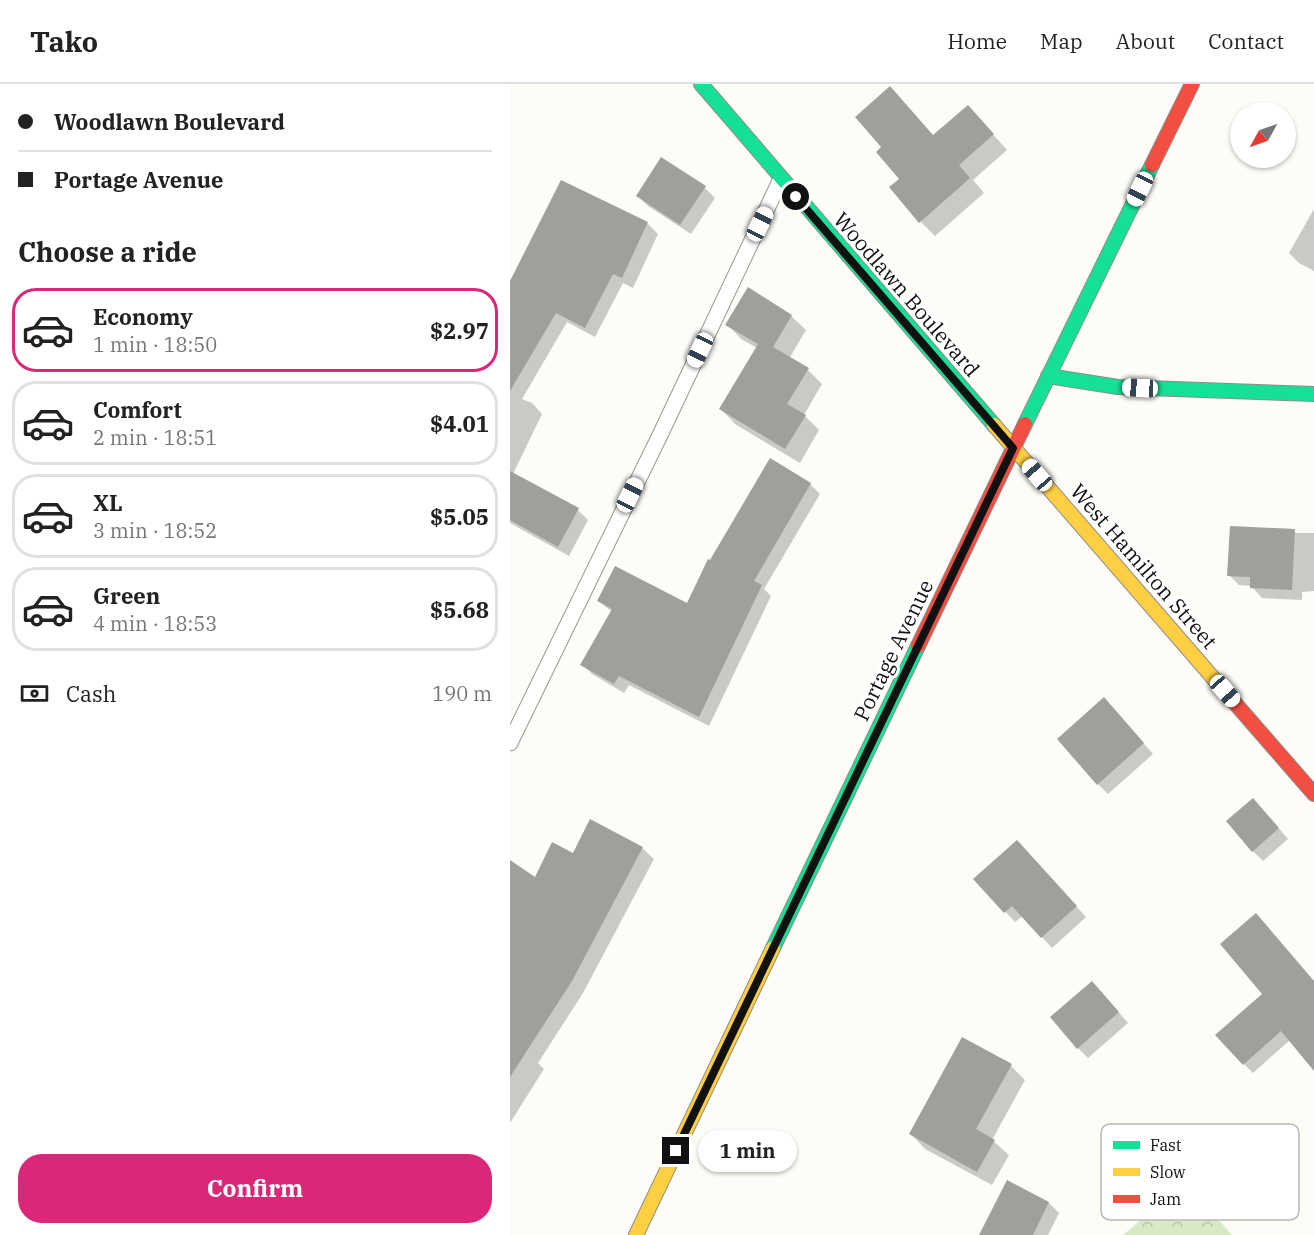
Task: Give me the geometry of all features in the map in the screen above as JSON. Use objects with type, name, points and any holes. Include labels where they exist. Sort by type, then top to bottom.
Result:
[{"type":"main road","name":"Woodlawn Boulevard","points":[[700,84],[1013,448]]},
{"type":"main road","name":"Portage Avenue","points":[[636,1235],[1013,448],[1192,84]]},
{"type":"main road","points":[[1048,376],[1118,387],[1314,394]]},
{"type":"main road","name":"West Hamilton Street","points":[[1013,448],[1314,794]]},
{"type":"lane","points":[[510,743],[656,444],[781,180]]},
{"type":"green space","points":[[1141,1220],[1219,1220],[1232,1235],[1123,1235]]},
{"type":"building","points":[[890,86],[933,135],[968,105],[994,134],[959,165],[970,178],[919,223],[889,187],[899,179],[876,152],[881,147],[855,117]]},
{"type":"building","points":[[661,157],[706,186],[680,225],[636,196]]},
{"type":"building","points":[[561,180],[648,222],[622,278],[613,274],[585,328],[556,313],[510,391],[510,281]]},
{"type":"building","points":[[748,287],[792,315],[773,347],[809,368],[787,404],[806,415],[785,449],[719,409],[758,344],[725,325]]},
{"type":"building","points":[[770,458],[811,483],[754,581],[762,585],[699,717],[619,676],[614,684],[580,665],[612,609],[597,601],[615,566],[687,603],[708,559],[710,560]]},
{"type":"building","points":[[510,471],[579,508],[558,547],[510,520]]},
{"type":"building","points":[[1230,526],[1295,529],[1292,590],[1250,588],[1250,577],[1227,576]]},
{"type":"building","points":[[1104,697],[1144,743],[1097,785],[1057,739]]},
{"type":"building","points":[[1253,798],[1279,828],[1252,852],[1226,821]]},
{"type":"building","points":[[590,819],[643,847],[572,981],[510,1077],[510,860],[535,877],[552,842],[573,853]]},
{"type":"building","points":[[1017,840],[1077,906],[1041,938],[1012,906],[1004,913],[973,879]]},
{"type":"building","points":[[1256,913],[1314,981],[1314,1071],[1281,1031],[1243,1065],[1215,1035],[1262,994],[1220,944]]},
{"type":"building","points":[[1092,981],[1119,1012],[1077,1049],[1050,1017]]},
{"type":"building","points":[[962,1037],[1012,1064],[976,1129],[995,1140],[977,1172],[909,1134]]},
{"type":"building","points":[[1007,1180],[1049,1202],[1033,1235],[979,1235]]},
{"type":"traffic: fast","points":[[701,84],[994,425]]},
{"type":"traffic: fast","points":[[1025,424],[1152,165]]},
{"type":"traffic: fast","points":[[1048,376],[1118,387],[1314,394]]},
{"type":"traffic: fast","points":[[773,948],[918,646]]},
{"type":"traffic: slow","points":[[994,425],[1234,702]]},
{"type":"traffic: slow","points":[[636,1235],[773,948]]},
{"type":"traffic: jam","points":[[1152,165],[1192,84]]},
{"type":"traffic: jam","points":[[918,646],[1025,424]]},
{"type":"traffic: jam","points":[[1234,702],[1314,794]]},
{"type":"route","points":[[676,1151],[1013,448],[796,197]]}]
